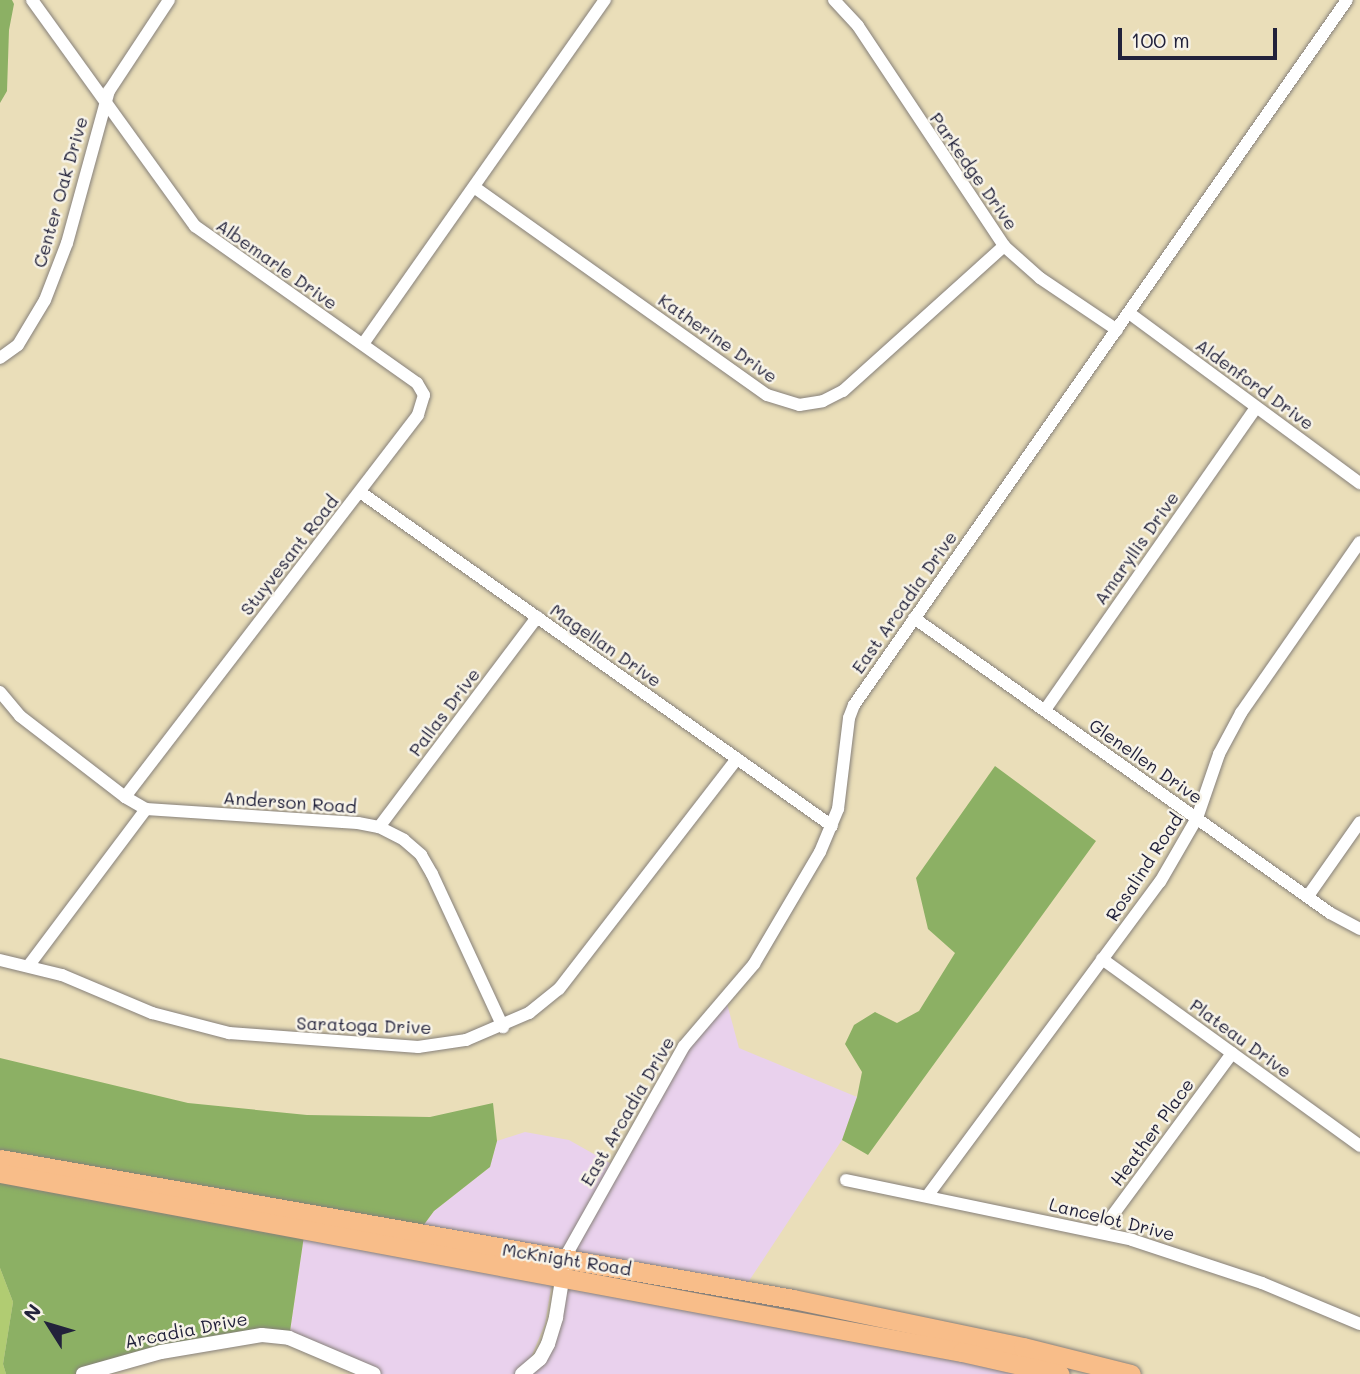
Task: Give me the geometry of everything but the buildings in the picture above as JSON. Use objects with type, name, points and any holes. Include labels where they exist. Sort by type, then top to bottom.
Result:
[{"type":"highway","name":"McKnight Road","points":[[0,1160],[962,1352],[1060,1374]]},
{"type":"highway","name":"McKnight Road","points":[[0,1173],[560,1271],[846,1310],[1023,1346],[1131,1374]]},
{"type":"street","name":"Center Oak Drive","points":[[32,0],[104,103]]},
{"type":"street","name":"Center Oak Drive","points":[[0,358],[18,345],[45,300],[67,243],[104,103],[114,82],[169,0]]},
{"type":"street","points":[[363,344],[605,0]]},
{"type":"street","name":"Parkedge Drive","points":[[834,0],[858,26],[1004,246],[1040,278],[1117,330]]},
{"type":"street","name":"East Arcadia Drive","points":[[560,1271],[684,1046],[754,964],[820,852],[840,797],[849,718],[854,705],[1347,0]]},
{"type":"street","name":"Albemarle Drive","points":[[104,103],[195,226],[363,344]]},
{"type":"street","name":"Katherine Drive","points":[[474,187],[767,394],[799,405],[823,401],[843,391],[1004,246]]},
{"type":"street","name":"Aldenford Drive","points":[[1129,313],[1360,483]]},
{"type":"street","name":"Stuyvesant Road","points":[[125,797],[360,492],[425,402],[422,388],[417,383],[363,344]]},
{"type":"street","name":"Amaryllis Drive","points":[[1045,710],[1256,407]]},
{"type":"street","name":"Magellan Drive","points":[[360,492],[831,826]]},
{"type":"street","name":"Rosalind Road","points":[[928,1195],[1160,882],[1197,818],[1219,754],[1241,713],[1360,542]]},
{"type":"street","name":"Pallas Drive","points":[[379,827],[537,617]]},
{"type":"street","name":"Glenellen Drive","points":[[914,618],[1308,897],[1360,929]]},
{"type":"street","name":"Anderson Road","points":[[0,692],[20,716],[125,797],[146,809],[379,827],[404,840],[427,864],[503,1027]]},
{"type":"street","name":"Saratoga Drive","points":[[0,960],[62,975],[152,1013],[229,1034],[418,1047],[466,1040],[503,1027],[540,1005],[565,983],[737,759]]},
{"type":"street","points":[[29,965],[146,809]]},
{"type":"street","points":[[1308,897],[1360,822]]},
{"type":"street","name":"Plateau Drive","points":[[1102,959],[1360,1146]]},
{"type":"street","name":"Heather Place","points":[[1101,1231],[1232,1053]]},
{"type":"street","name":"Lancelot Drive","points":[[846,1180],[1101,1231],[1226,1270],[1360,1324]]},
{"type":"street","points":[[523,1374],[545,1324],[560,1271]]},
{"type":"street","name":"Arcadia Drive","points":[[83,1374],[161,1352],[262,1335],[289,1338],[374,1374]]},
{"type":"shaded area","points":[[725,996],[739,1048],[857,1097],[842,1140],[743,1290],[417,1234],[434,1211],[490,1167],[497,1141],[525,1132],[569,1140],[615,1166],[648,1106]]},
{"type":"shaded area","points":[[305,1229],[553,1276],[545,1324],[527,1367],[536,1363],[563,1278],[1060,1374],[374,1374],[289,1338]]},
{"type":"green space","points":[[0,0],[12,0],[14,4],[9,30],[7,91],[0,103]]},
{"type":"green space","points":[[995,766],[1096,841],[868,1155],[842,1140],[857,1097],[862,1072],[845,1044],[854,1025],[875,1012],[897,1023],[919,1011],[955,953],[928,929],[916,878]]},
{"type":"green space","points":[[0,1058],[188,1103],[307,1115],[430,1117],[493,1103],[497,1141],[490,1167],[434,1211],[417,1234],[0,1159]]},
{"type":"green space","points":[[0,1173],[305,1229],[289,1338],[278,1336],[83,1374],[6,1374],[3,1364],[13,1302],[0,1268]]},
{"type":"green space","points":[[0,1268],[13,1302],[3,1364],[6,1374],[0,1374]]}]
